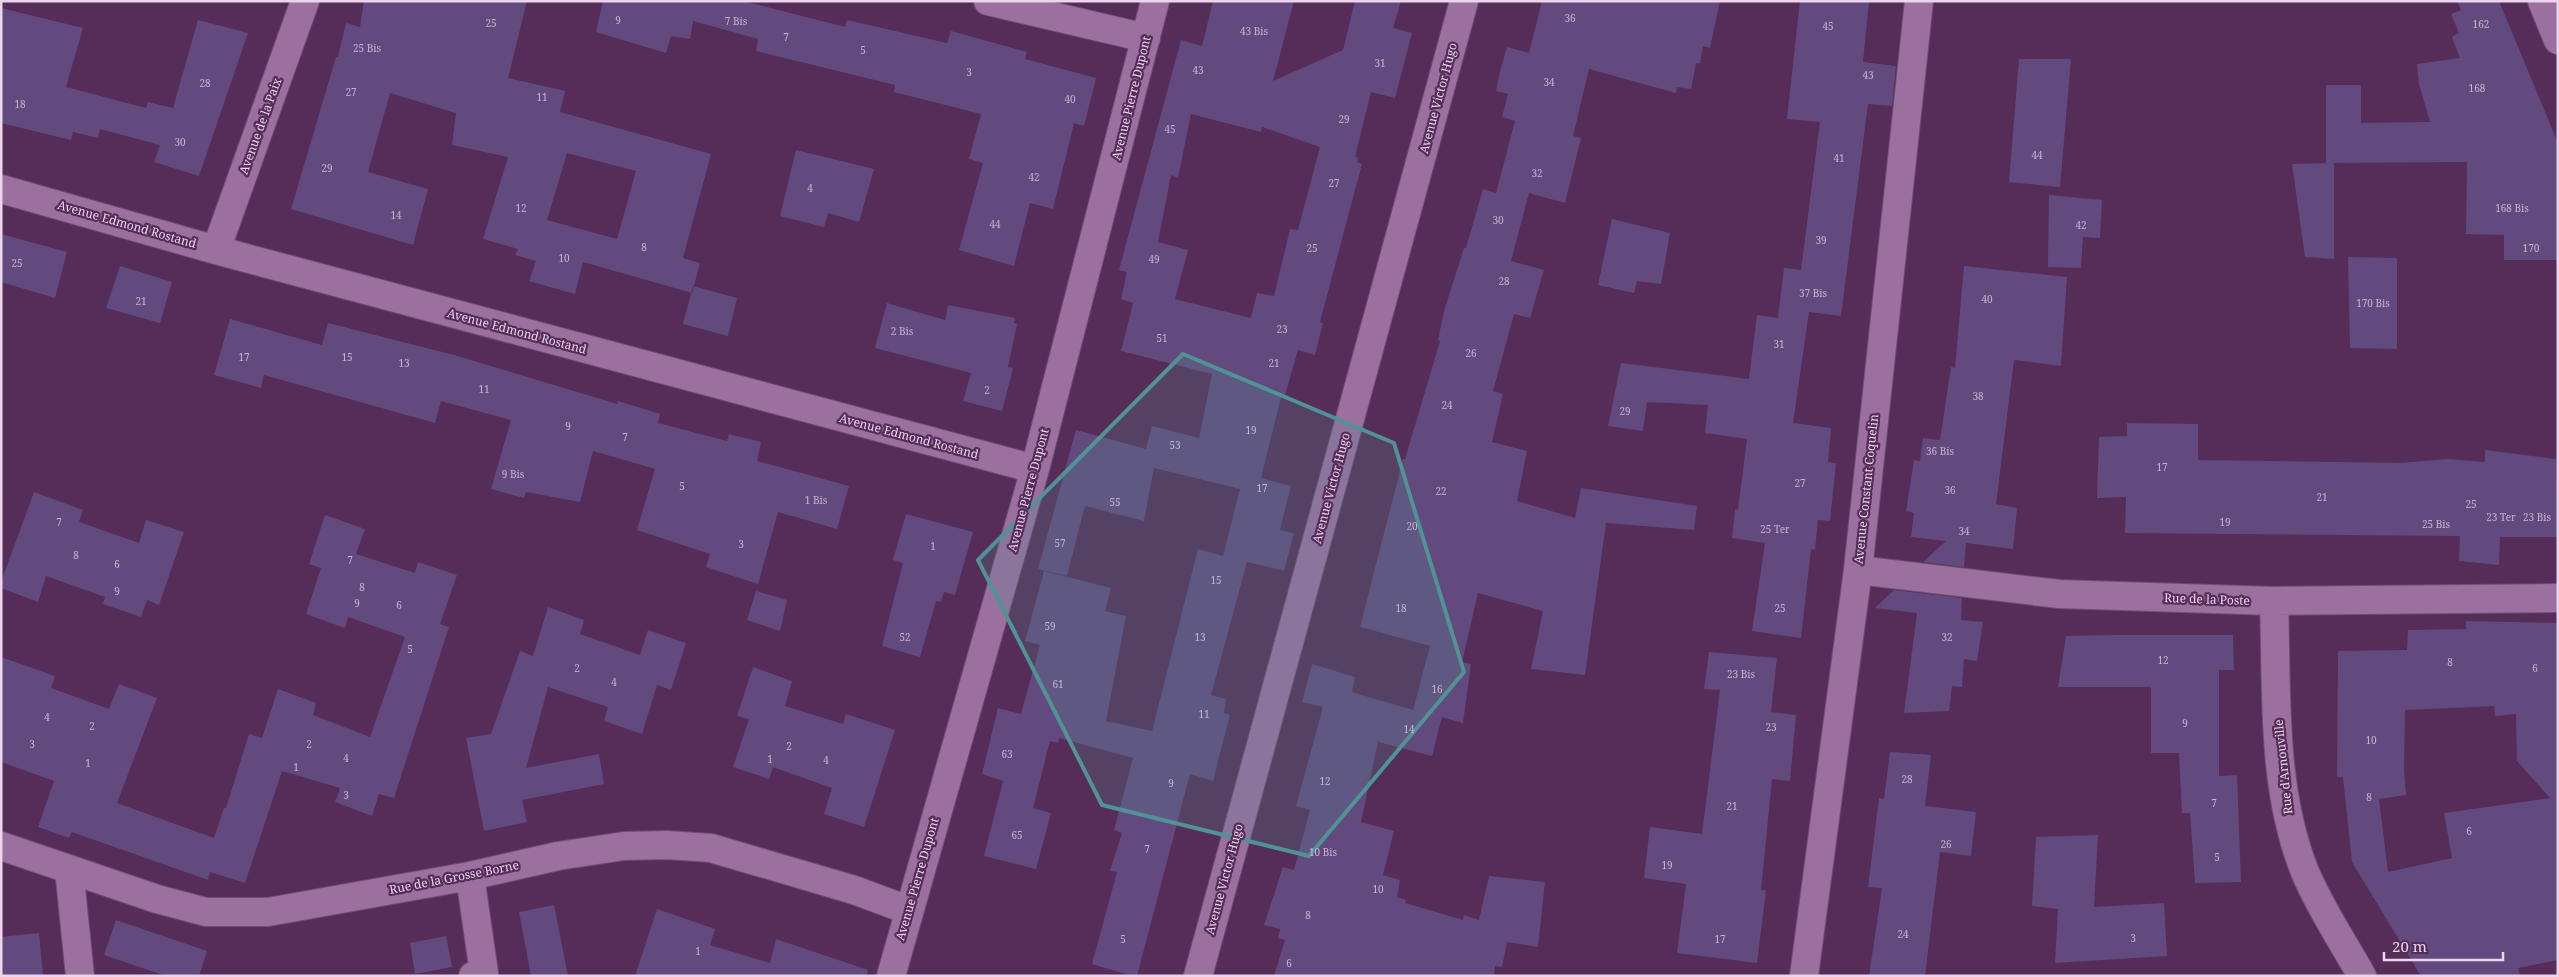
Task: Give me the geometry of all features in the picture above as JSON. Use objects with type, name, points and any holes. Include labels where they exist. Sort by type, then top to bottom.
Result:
[{"type":"street","name":"Avenue de la Paix","points":[[216,250],[305,1]]},
{"type":"street","points":[[988,1],[1146,38]]},
{"type":"street","name":"Avenue Pierre Dupont","points":[[890,976],[1035,470],[1155,1]]},
{"type":"street","name":"Avenue Victor Hugo","points":[[1198,976],[1464,1]]},
{"type":"street","name":"Avenue Constant Coquelin","points":[[1804,976],[1858,570],[1919,1]]},
{"type":"street","points":[[2542,1],[2558,40]]},
{"type":"street","name":"Avenue Edmond Rostand","points":[[1,188],[216,250],[1035,470]]},
{"type":"street","name":"Rue de la Poste","points":[[1858,570],[2059,594],[2274,601],[2558,598]]},
{"type":"street","name":"Rue d'Arnouville","points":[[2274,601],[2280,756],[2288,820],[2306,873],[2362,976]]},
{"type":"street","name":"Rue de la Grosse Borne","points":[[1,846],[157,899],[206,912],[268,912],[470,876],[558,856],[624,846],[667,845],[702,848],[846,888],[908,910]]},
{"type":"street","points":[[69,869],[80,976]]},
{"type":"street","points":[[470,876],[484,973],[473,976]]},
{"type":"highlighted area","points":[[1183,354],[1394,443],[1464,672],[1309,856],[1102,805],[978,560]]},
{"type":"building","points":[[364,1],[527,1],[508,78],[565,91],[560,112],[711,154],[683,258],[700,263],[692,293],[583,262],[575,294],[529,281],[536,261],[515,255],[518,249],[483,239],[508,157],[452,145],[456,113],[390,93],[368,172],[428,189],[413,245],[291,209],[336,57],[338,57],[346,23],[360,27]],"holes":[[[567,153],[636,171],[617,239],[547,220]]]},
{"type":"building","points":[[603,1],[743,1],[845,27],[847,20],[947,43],[951,31],[1027,52],[1025,59],[1096,78],[1084,126],[1074,123],[1053,209],[1030,203],[1014,266],[959,250],[983,163],[969,159],[981,114],[894,92],[895,85],[756,51],[758,39],[693,21],[690,39],[671,36],[666,53],[596,32]]},
{"type":"building","points":[[1213,1],[1294,1],[1273,81],[1343,50],[1355,1],[1401,1],[1393,28],[1412,33],[1395,98],[1371,92],[1355,157],[1358,158],[1357,162],[1362,164],[1320,322],[1323,323],[1315,355],[1298,350],[1285,395],[1282,394],[1261,478],[1291,486],[1280,530],[1294,533],[1284,571],[1247,562],[1211,695],[1226,699],[1224,713],[1230,715],[1213,781],[1190,774],[1137,976],[1133,976],[1092,964],[1117,872],[1110,871],[1122,833],[1114,830],[1133,758],[1059,738],[1058,743],[1050,741],[1033,808],[1051,813],[1036,869],[984,856],[1003,781],[982,774],[998,708],[1021,714],[1040,645],[1025,641],[1044,571],[1111,588],[1105,611],[1126,616],[1106,721],[1152,731],[1198,549],[1223,556],[1240,489],[1154,468],[1144,521],[1085,506],[1067,576],[1038,569],[1076,430],[1146,449],[1152,426],[1199,438],[1212,374],[1121,351],[1133,303],[1121,299],[1127,272],[1119,270],[1181,40],[1202,46]],"holes":[[[1191,114],[1261,132],[1262,127],[1320,147],[1298,230],[1290,229],[1274,296],[1257,293],[1251,318],[1175,299],[1188,250],[1158,242],[1171,175],[1178,178]]]},
{"type":"building","points":[[1542,1],[1720,1],[1710,48],[1703,46],[1700,63],[1696,63],[1691,89],[1677,87],[1676,93],[1589,69],[1573,136],[1581,138],[1565,203],[1529,193],[1511,261],[1544,270],[1530,318],[1514,314],[1493,391],[1503,394],[1492,442],[1527,451],[1517,501],[1575,518],[1581,488],[1697,506],[1694,530],[1606,523],[1585,675],[1531,669],[1543,611],[1478,593],[1462,662],[1471,664],[1463,723],[1442,717],[1432,756],[1378,742],[1361,822],[1394,831],[1383,875],[1400,880],[1397,897],[1406,900],[1405,903],[1463,920],[1464,915],[1479,920],[1489,876],[1545,882],[1538,947],[1507,942],[1502,967],[1495,966],[1494,976],[1274,976],[1285,940],[1278,938],[1280,929],[1264,925],[1283,867],[1294,870],[1310,810],[1296,806],[1323,707],[1302,702],[1312,664],[1355,677],[1352,692],[1413,710],[1430,646],[1360,627],[1403,459],[1405,459],[1440,341],[1438,340],[1444,311],[1464,248],[1466,248],[1483,189],[1496,193],[1515,121],[1502,117],[1508,94],[1496,91],[1507,47],[1529,53]]},
{"type":"building","points":[[1800,1],[1869,1],[1863,62],[1896,66],[1892,106],[1868,104],[1841,316],[1809,312],[1793,423],[1831,428],[1828,462],[1836,463],[1830,521],[1818,520],[1815,550],[1811,549],[1801,638],[1752,631],[1765,543],[1732,538],[1735,509],[1738,510],[1747,439],[1705,433],[1708,405],[1647,402],[1643,431],[1608,426],[1621,363],[1749,379],[1757,315],[1778,318],[1784,268],[1801,270],[1820,122],[1787,119]]},
{"type":"building","points":[[2457,1],[2499,1],[2558,143],[2558,260],[2504,260],[2504,235],[2466,234],[2467,162],[2326,163],[2326,85],[2361,85],[2361,123],[2430,122],[2419,84],[2417,64],[2460,58],[2452,37],[2459,33],[2451,14],[2461,10]]},
{"type":"building","points":[[1,8],[83,28],[66,87],[146,108],[148,102],[173,108],[198,20],[248,33],[199,176],[154,162],[160,145],[100,129],[98,138],[73,132],[71,140],[1,123]]},
{"type":"building","points":[[2019,59],[2071,59],[2060,187],[2009,182]]},
{"type":"building","points":[[796,150],[874,169],[859,222],[828,213],[824,227],[780,216]]},
{"type":"building","points":[[2334,163],[2334,259],[2305,257],[2292,164]]},
{"type":"building","points":[[2049,195],[2102,200],[2100,238],[2083,237],[2081,268],[2048,267]]},
{"type":"building","points":[[1612,219],[1670,233],[1661,284],[1637,281],[1634,293],[1598,285]]},
{"type":"building","points":[[1,234],[67,252],[55,298],[1,282]]},
{"type":"building","points":[[2348,257],[2397,258],[2397,349],[2350,348]]},
{"type":"building","points":[[120,266],[172,282],[160,323],[106,308]]},
{"type":"building","points":[[1964,266],[2067,277],[2061,366],[2014,360],[1996,504],[2017,508],[2013,549],[1966,543],[1964,567],[1923,562],[1946,541],[1911,537],[1914,513],[1906,511],[1914,460],[1920,461],[1923,438],[1940,440],[1951,367],[1955,368]]},
{"type":"building","points":[[693,286],[737,298],[728,336],[683,324]]},
{"type":"building","points":[[887,303],[945,320],[948,305],[1015,318],[1014,323],[1017,324],[1008,367],[1013,368],[1002,411],[963,401],[971,373],[875,348]]},
{"type":"building","points":[[230,319],[322,345],[328,323],[454,355],[617,404],[618,401],[660,414],[658,423],[727,441],[729,434],[761,442],[757,461],[849,486],[837,529],[778,512],[758,584],[706,567],[710,554],[637,530],[655,469],[593,451],[580,502],[526,492],[524,498],[491,489],[511,420],[441,401],[435,423],[264,375],[261,388],[214,375]]},
{"type":"building","points":[[2127,423],[2198,424],[2198,460],[2400,463],[2448,459],[2485,462],[2485,450],[2556,459],[2558,537],[2500,537],[2499,565],[2459,561],[2460,536],[2125,533],[2126,497],[2097,498],[2099,437],[2127,436]]},
{"type":"building","points":[[34,492],[83,510],[79,522],[139,543],[146,520],[184,532],[159,605],[147,600],[141,617],[103,604],[105,597],[46,576],[38,602],[1,588],[1,582]]},
{"type":"building","points":[[906,514],[973,532],[955,595],[944,592],[941,602],[936,601],[920,657],[882,646],[903,563],[893,560]]},
{"type":"building","points":[[325,515],[365,529],[356,554],[415,573],[418,562],[457,575],[440,624],[449,627],[394,798],[379,794],[372,816],[335,802],[340,788],[282,771],[245,883],[210,872],[208,880],[72,832],[69,838],[38,827],[54,781],[1,762],[1,657],[55,676],[51,688],[109,709],[119,684],[157,698],[117,803],[214,838],[224,808],[226,808],[249,734],[262,738],[278,689],[316,703],[313,715],[370,737],[405,637],[348,617],[345,628],[306,614],[321,568],[309,564]]},
{"type":"building","points":[[1894,590],[1962,598],[1961,620],[1983,622],[1977,661],[1964,659],[1962,687],[1952,686],[1949,711],[1904,713],[1917,613],[1875,608]]},
{"type":"building","points":[[756,591],[787,600],[780,631],[747,620]]},
{"type":"building","points":[[548,607],[584,620],[580,634],[640,655],[648,630],[686,643],[671,690],[657,685],[642,734],[604,721],[608,707],[548,687],[526,768],[599,754],[604,784],[522,800],[527,822],[484,831],[466,738],[491,734],[520,651],[533,656]]},
{"type":"building","points":[[2466,621],[2558,623],[2558,960],[2518,968],[2520,976],[2421,976],[2352,862],[2343,777],[2337,777],[2338,651],[2407,650],[2408,630],[2466,629]],"holes":[[[2494,706],[2495,716],[2516,714],[2517,761],[2550,798],[2444,813],[2452,858],[2388,872],[2379,799],[2406,795],[2404,771],[2405,710]]]},
{"type":"building","points":[[2233,635],[2234,670],[2219,670],[2219,776],[2237,775],[2241,882],[2195,883],[2190,813],[2182,813],[2179,753],[2151,753],[2151,687],[2058,687],[2066,636]]},
{"type":"building","points":[[1709,652],[1777,658],[1771,712],[1796,715],[1790,781],[1772,779],[1761,890],[1766,890],[1757,963],[1677,953],[1686,884],[1644,878],[1650,827],[1702,834],[1720,690],[1704,689]]},
{"type":"building","points":[[753,667],[792,681],[785,706],[843,724],[846,714],[895,730],[864,827],[824,814],[832,788],[773,767],[769,779],[733,767],[749,719],[737,716]]},
{"type":"building","points":[[1890,752],[1931,755],[1925,806],[1976,812],[1971,856],[1940,852],[1925,976],[1869,976],[1882,888],[1868,887],[1879,798],[1884,799]]},
{"type":"building","points":[[2098,835],[2094,907],[2164,903],[2167,956],[2055,963],[2058,909],[2032,906],[2036,837]]},
{"type":"building","points":[[554,905],[568,976],[531,976],[519,912]]},
{"type":"building","points":[[657,909],[715,929],[710,945],[770,963],[776,939],[868,970],[867,976],[635,976]]},
{"type":"building","points":[[116,920],[207,951],[199,976],[166,976],[104,955]]},
{"type":"building","points":[[39,933],[43,976],[1,976],[1,937]]},
{"type":"building","points":[[446,936],[452,967],[415,974],[410,943]]}]
